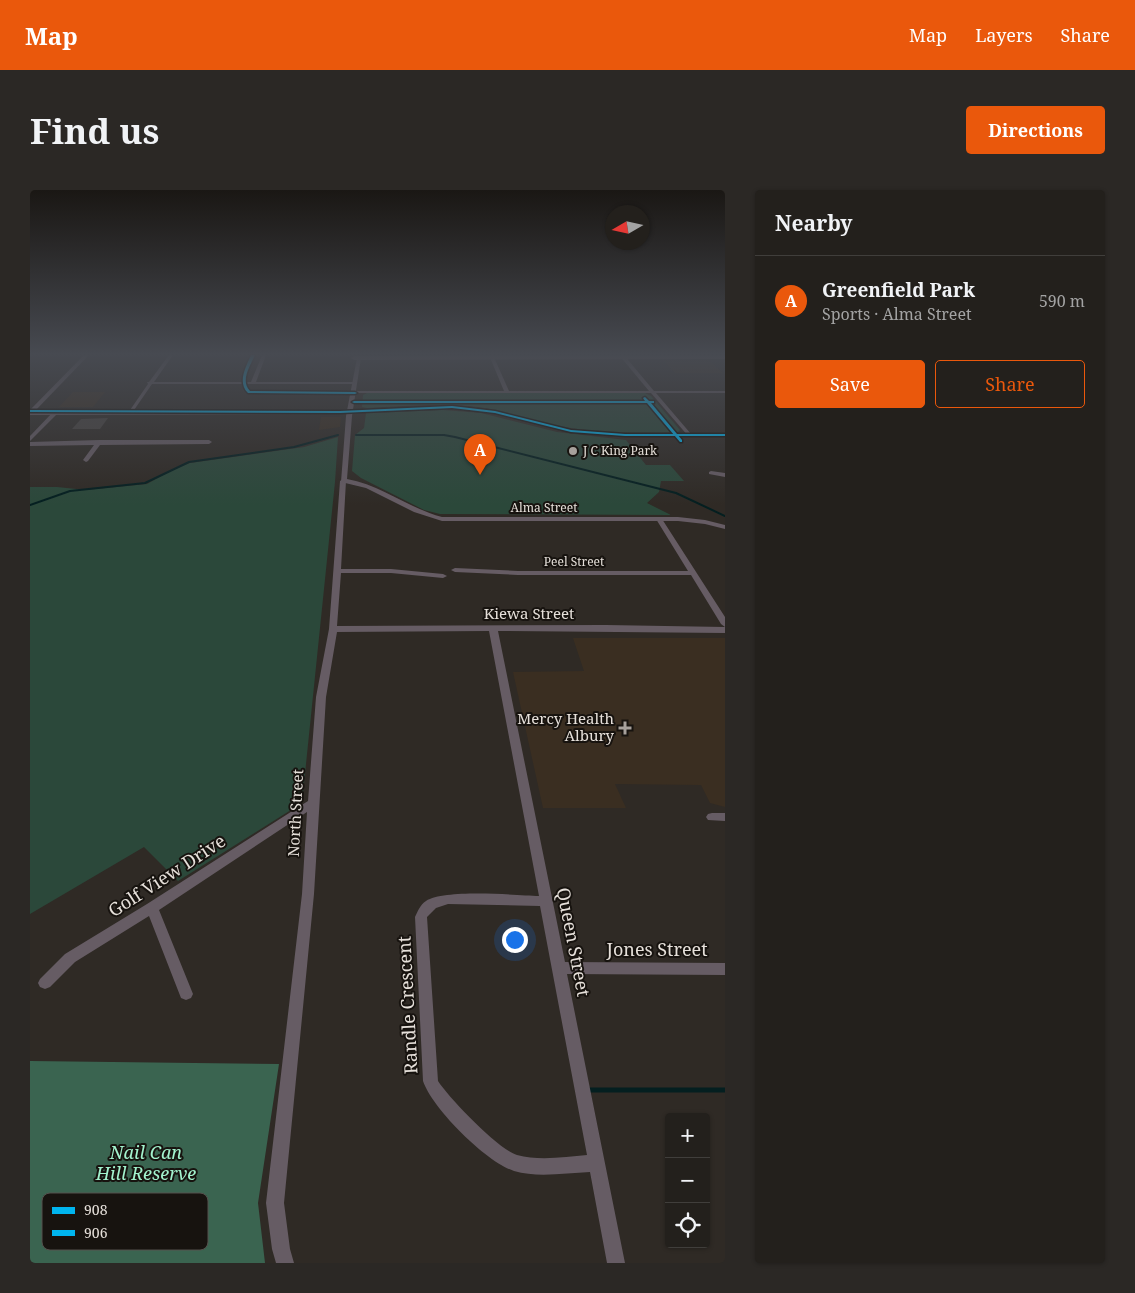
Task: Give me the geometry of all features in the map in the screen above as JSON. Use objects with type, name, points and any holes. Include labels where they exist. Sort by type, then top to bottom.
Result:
[{"type":"main road","points":[[31,411],[352,411],[436,407],[467,408],[495,412],[571,431],[618,435],[725,435]]},
{"type":"main road","points":[[31,411],[74,412]]},
{"type":"street","points":[[130,412],[135,405]]},
{"type":"street","name":"North Street","points":[[285,1263],[281,1249],[275,1203],[308,894],[312,803],[321,697],[334,629],[343,478],[353,405]]},
{"type":"street","points":[[664,405],[689,435]]},
{"type":"street","points":[[30,439],[55,413]]},
{"type":"street","points":[[86,460],[99,442]]},
{"type":"street","points":[[30,444],[209,442]]},
{"type":"street","points":[[711,473],[725,475]]},
{"type":"street","name":"Alma Street","points":[[343,478],[369,487],[427,516],[442,519],[659,519],[692,520],[725,527]]},
{"type":"street","points":[[659,519],[725,624]]},
{"type":"street","points":[[338,570],[391,571],[443,576]]},
{"type":"street","name":"Peel Street","points":[[455,570],[512,573],[693,573]]},
{"type":"street","name":"Queen Street","points":[[493,628],[616,1263]]},
{"type":"street","name":"Kiewa Street","points":[[334,629],[725,630]]},
{"type":"street","name":"Golf View Drive","points":[[45,983],[70,958],[152,908],[312,803]]},
{"type":"street","points":[[712,817],[725,817]]},
{"type":"street","name":"Randle Crescent","points":[[545,901],[448,900],[437,901],[424,910],[421,917],[429,1074],[432,1086],[440,1097],[491,1149],[502,1157],[514,1163],[596,1164]]},
{"type":"street","points":[[152,908],[186,994]]},
{"type":"street","name":"Jones Street","points":[[559,968],[725,969]]},
{"type":"shaded area","points":[[61,405],[95,405],[93,407],[59,407]]},
{"type":"shaded area","points":[[321,417],[341,417],[340,427],[319,430]]},
{"type":"shaded area","name":"Mercy Health Albury","points":[[573,638],[725,638],[725,807],[710,803],[701,785],[615,784],[626,808],[543,808],[513,672],[584,671]]},
{"type":"green space","points":[[362,405],[421,405],[367,408],[362,407]]},
{"type":"green space","points":[[451,405],[659,405],[680,430],[678,432],[646,433],[581,429],[540,422],[487,408]]},
{"type":"green space","points":[[443,410],[481,413],[557,432],[626,440],[646,465],[670,465],[684,481],[661,481],[659,492],[647,503],[671,515],[440,514],[424,510],[361,478],[352,471],[355,435],[364,428],[366,413]]},
{"type":"green space","points":[[338,437],[302,803],[178,881],[144,847],[30,914],[30,487],[86,490],[147,484],[172,470],[190,463],[304,447]]},
{"type":"green space","name":"Nail Can Hill Reserve","points":[[30,1061],[279,1064],[258,1203],[265,1263],[30,1263]]},
{"type":"building","points":[[108,418],[100,429],[72,429],[81,419]]},
{"type":"waterway","points":[[30,505],[70,491],[145,483],[189,462],[294,447],[338,435]]},
{"type":"waterway","points":[[356,435],[444,435],[455,437],[676,493],[725,516]]},
{"type":"waterway","points":[[588,1090],[725,1090]]},
{"type":"transit line","name":"906","points":[[651,405],[681,441]]},
{"type":"transit line","name":"908","points":[[30,411],[340,412],[452,407],[495,412],[571,431],[625,435],[725,435]]},
{"type":"place","name":"J C King Park","points":[[573,451]]},
{"type":"place","name":"Greenfield Park","points":[[480,475]]},
{"type":"place","name":"Mercy Health Albury","points":[[625,728]]}]
